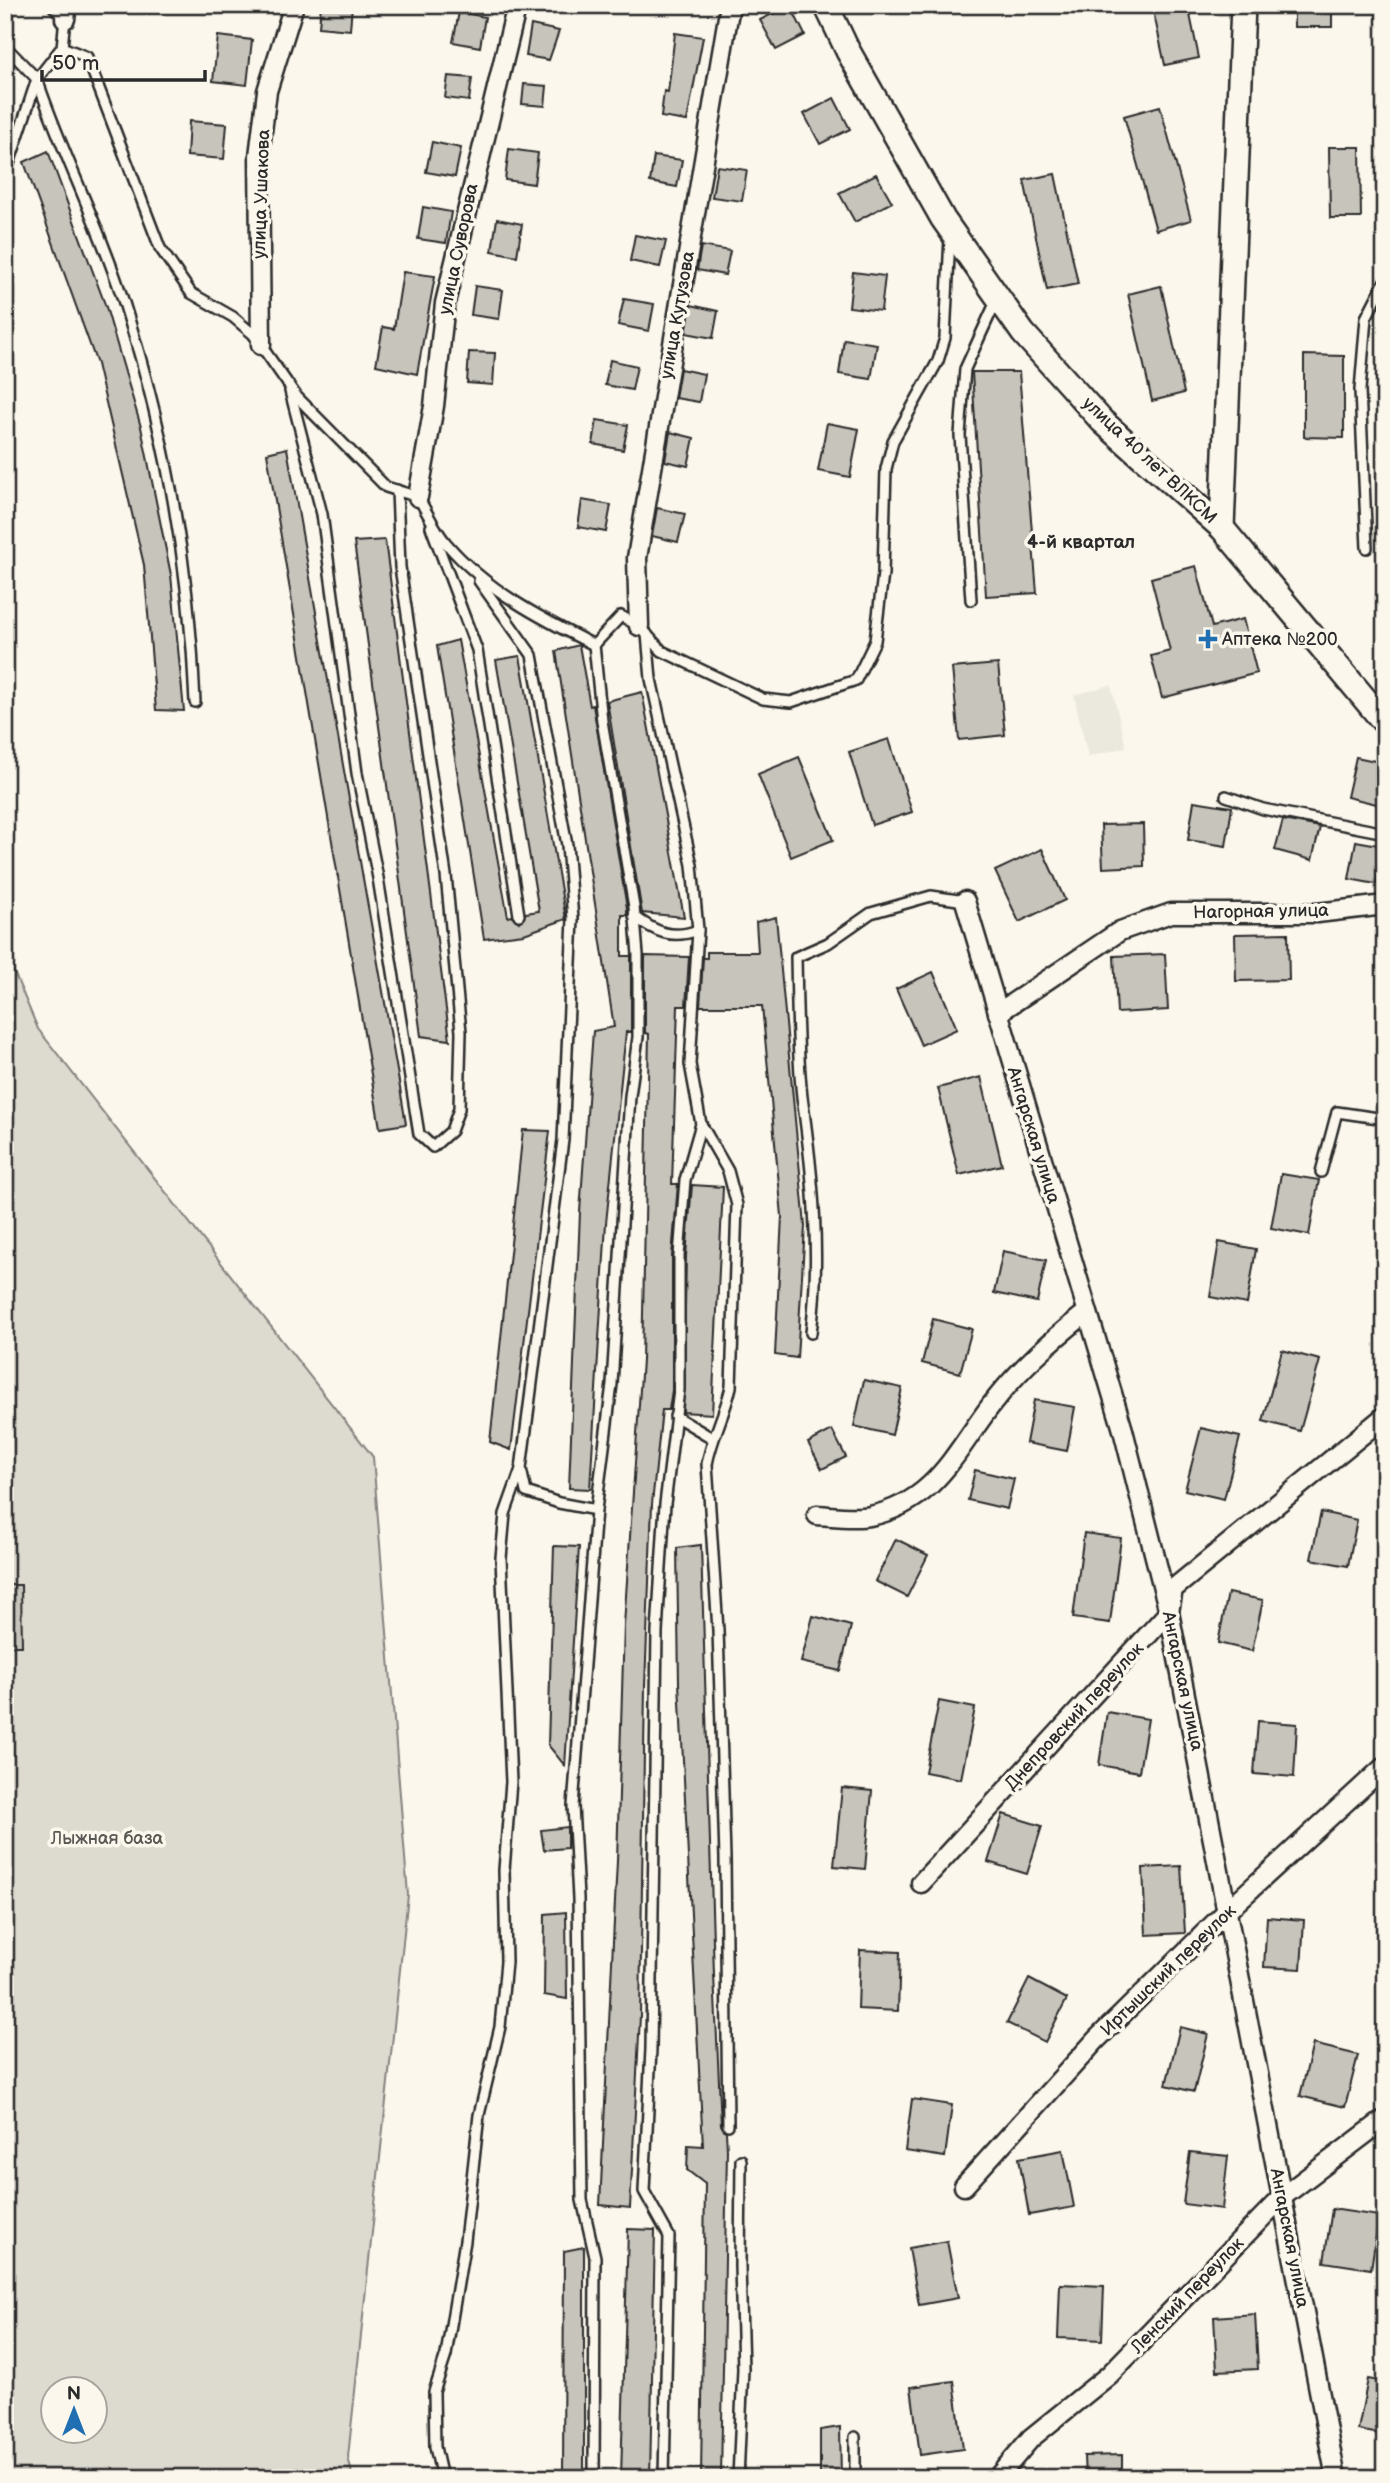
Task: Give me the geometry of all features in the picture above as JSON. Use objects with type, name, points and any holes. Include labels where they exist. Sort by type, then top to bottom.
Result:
[{"type":"street","name":"улица Ушакова","points":[[261,345],[259,156],[267,91],[294,5]]},
{"type":"street","name":"улица Суворова","points":[[422,503],[444,303],[517,5]]},
{"type":"street","name":"улица Кутузова","points":[[643,630],[637,558],[730,5]]},
{"type":"street","name":"улица 40 лет ВЛКСМ","points":[[826,5],[848,51],[951,230],[1023,333],[1102,421],[1223,528],[1385,723]]},
{"type":"street","points":[[1223,528],[1243,5]]},
{"type":"street","name":"Ангарская улица","points":[[965,901],[1123,1430],[1169,1612],[1336,2478]]},
{"type":"street","name":"Нагорная улица","points":[[998,1013],[1120,931],[1171,913],[1220,911],[1317,914],[1385,905]]},
{"type":"street","points":[[817,1515],[869,1516],[918,1497],[944,1473],[992,1404],[1039,1350],[1087,1312]]},
{"type":"street","name":"Днепровский переулок","points":[[921,1884],[1169,1612],[1173,1589],[1385,1416]]},
{"type":"street","name":"Иртышский переулок","points":[[964,2186],[1096,2040],[1228,1910],[1385,1766]]},
{"type":"street","name":"Ленский переулок","points":[[997,2478],[1031,2438],[1110,2375],[1282,2197],[1385,2119]]},
{"type":"lane","points":[[5,176],[37,79],[62,47],[66,12],[52,5]]},
{"type":"lane","points":[[5,47],[37,79],[59,144],[125,305],[169,469],[192,633],[195,702]]},
{"type":"lane","points":[[62,47],[87,57],[160,248],[191,293],[233,317],[261,345],[289,386],[386,487],[422,503],[445,542],[482,579],[529,611],[594,645]]},
{"type":"lane","points":[[594,2478],[594,2257],[582,2200],[578,1898],[573,1806],[596,1510],[612,1384],[629,1096],[638,1037],[634,916],[602,721],[594,645],[621,616],[643,630],[662,650],[763,699],[791,702],[856,680],[875,641],[883,574],[886,469],[893,442],[938,361],[945,338],[951,230]]},
{"type":"lane","points":[[1367,548],[1360,390],[1366,318],[1385,281]]},
{"type":"lane","points":[[971,600],[960,435],[965,369],[998,297]]},
{"type":"lane","points":[[289,386],[321,514],[357,773],[378,878],[419,1134],[433,1147],[451,1130],[459,1109],[461,1031],[446,874],[400,567],[397,490]]},
{"type":"lane","points":[[422,503],[477,650],[519,915]]},
{"type":"lane","points":[[442,2478],[435,2446],[434,2392],[446,2355],[465,2241],[479,2115],[500,2027],[506,1962],[504,1870],[511,1782],[501,1558],[505,1514],[521,1469],[563,1140],[573,919],[567,845],[532,655],[465,562]]},
{"type":"lane","points":[[643,630],[651,679],[692,865],[698,930],[690,1064],[701,1124],[728,1171],[737,1205],[731,1387],[725,1411],[712,1438],[707,1464],[718,1630],[725,1858],[728,2125]]},
{"type":"lane","points":[[1226,796],[1263,809],[1385,833]]},
{"type":"lane","points":[[811,1334],[816,1275],[815,1214],[802,1097],[796,957],[828,943],[871,913],[931,896],[965,901]]},
{"type":"lane","points":[[634,916],[656,933],[686,935],[698,930]]},
{"type":"lane","points":[[1321,1172],[1337,1112],[1385,1119]]},
{"type":"lane","points":[[664,2478],[669,2236],[644,2191],[644,2141],[651,2035],[657,1632],[664,1504],[679,1390],[679,1255],[684,1193],[701,1124]]},
{"type":"lane","points":[[675,1416],[712,1438]]},
{"type":"lane","points":[[521,1469],[526,1492],[559,1503],[596,1510]]},
{"type":"lane","points":[[738,2478],[743,2369],[741,2160]]},
{"type":"lane","points":[[855,2437],[855,2478]]},
{"type":"shaded area","points":[[1111,685],[1126,747],[1088,757],[1074,695]]},
{"type":"green space","name":"Лыжная база","points":[[5,951],[38,1029],[373,1457],[408,1895],[348,2457],[353,2478],[5,2478]]},
{"type":"building","points":[[321,5],[352,5],[350,30],[319,27]]},
{"type":"building","points":[[790,5],[805,35],[776,50],[760,20]]},
{"type":"building","points":[[1152,5],[1188,5],[1199,58],[1165,65]]},
{"type":"building","points":[[1294,5],[1332,5],[1332,27],[1294,27]]},
{"type":"building","points":[[459,12],[485,17],[480,47],[453,42]]},
{"type":"building","points":[[531,25],[559,31],[549,60],[526,56]]},
{"type":"building","points":[[675,33],[703,37],[687,121],[661,117],[664,91],[668,92]]},
{"type":"building","points":[[218,36],[252,40],[247,85],[213,81]]},
{"type":"building","points":[[448,76],[472,78],[469,101],[445,98]]},
{"type":"building","points":[[524,84],[547,86],[545,106],[522,104]]},
{"type":"building","points":[[834,98],[850,129],[820,144],[804,114]]},
{"type":"building","points":[[1160,106],[1191,220],[1156,230],[1124,116]]},
{"type":"building","points":[[189,121],[227,124],[224,159],[187,156]]},
{"type":"building","points":[[432,142],[461,148],[455,177],[426,172]]},
{"type":"building","points":[[1329,147],[1360,147],[1361,218],[1330,218]]},
{"type":"building","points":[[509,149],[538,153],[534,184],[505,180]]},
{"type":"building","points":[[48,151],[106,307],[141,427],[171,575],[184,711],[156,710],[144,565],[97,364],[24,162]]},
{"type":"building","points":[[654,156],[682,160],[677,187],[650,182]]},
{"type":"building","points":[[717,166],[747,170],[742,201],[712,197]]},
{"type":"building","points":[[876,174],[892,202],[855,222],[839,193]]},
{"type":"building","points":[[1055,174],[1078,284],[1047,290],[1024,180]]},
{"type":"building","points":[[423,207],[451,212],[446,243],[418,239]]},
{"type":"building","points":[[497,219],[522,224],[517,256],[492,251]]},
{"type":"building","points":[[635,235],[666,241],[660,267],[630,261]]},
{"type":"building","points":[[701,246],[730,251],[725,275],[697,270]]},
{"type":"building","points":[[403,272],[435,276],[417,374],[376,365],[383,327],[394,329]]},
{"type":"building","points":[[853,272],[885,276],[881,311],[849,307]]},
{"type":"building","points":[[475,286],[503,290],[499,319],[471,315]]},
{"type":"building","points":[[1161,286],[1184,393],[1152,401],[1128,294]]},
{"type":"building","points":[[624,299],[654,304],[649,331],[618,325]]},
{"type":"building","points":[[691,305],[718,311],[713,338],[686,333]]},
{"type":"building","points":[[844,339],[877,344],[871,379],[839,374]]},
{"type":"building","points":[[469,352],[495,353],[493,385],[467,383]]},
{"type":"building","points":[[1304,355],[1344,356],[1344,438],[1304,437]]},
{"type":"building","points":[[610,360],[637,366],[632,390],[605,385]]},
{"type":"building","points":[[680,369],[704,374],[699,402],[675,398]]},
{"type":"building","points":[[972,372],[1019,372],[1037,593],[986,596]]},
{"type":"building","points":[[597,420],[628,425],[623,450],[593,444]]},
{"type":"building","points":[[827,423],[859,429],[850,477],[818,471]]},
{"type":"building","points":[[670,432],[694,438],[688,466],[665,461]]},
{"type":"building","points":[[287,448],[406,1124],[380,1128],[267,453]]},
{"type":"building","points":[[582,500],[611,505],[606,532],[578,527]]},
{"type":"building","points":[[657,508],[685,514],[678,542],[652,536]]},
{"type":"building","points":[[385,540],[450,1040],[421,1036],[354,542]]},
{"type":"building","name":"Аптека №200","points":[[1196,566],[1212,627],[1243,619],[1257,673],[1162,698],[1151,656],[1170,651],[1151,578]]},
{"type":"building","points":[[458,640],[508,917],[512,916],[519,922],[526,913],[539,911],[496,660],[520,656],[566,919],[524,934],[484,939],[437,646]]},
{"type":"building","points":[[579,645],[590,706],[593,705],[627,908],[627,915],[622,915],[622,956],[631,956],[631,1032],[626,1032],[606,1223],[590,1489],[569,1488],[580,1212],[593,1031],[614,1027],[556,651]]},
{"type":"building","points":[[998,664],[1005,735],[959,740],[952,668]]},
{"type":"building","points":[[642,692],[684,917],[642,913],[607,701]]},
{"type":"building","points":[[889,739],[912,812],[872,825],[849,752]]},
{"type":"building","points":[[799,757],[833,840],[791,857],[758,774]]},
{"type":"building","points":[[1356,757],[1385,763],[1385,806],[1347,797]]},
{"type":"building","points":[[1194,801],[1232,807],[1226,846],[1188,840]]},
{"type":"building","points":[[1283,820],[1320,827],[1312,860],[1275,850]]},
{"type":"building","points":[[1143,824],[1144,866],[1103,868],[1101,825]]},
{"type":"building","points":[[1356,841],[1384,846],[1376,884],[1349,879]]},
{"type":"building","points":[[1042,849],[1065,900],[1019,922],[995,871]]},
{"type":"building","points":[[776,917],[805,1226],[797,1358],[775,1355],[782,1216],[762,1006],[700,1006],[703,958],[707,958],[707,952],[758,952],[756,922]]},
{"type":"building","points":[[1288,933],[1289,980],[1236,981],[1235,934]]},
{"type":"building","points":[[1165,954],[1168,1010],[1117,1013],[1114,956]]},
{"type":"building","points":[[645,956],[689,957],[686,1006],[678,1006],[672,1184],[678,1184],[672,1256],[672,1390],[669,1410],[662,1410],[652,1504],[645,1686],[640,2016],[630,2208],[600,2205],[617,1861],[624,1625],[642,1360],[649,1034],[645,1033]]},
{"type":"building","points":[[933,972],[957,1029],[921,1045],[896,989]]},
{"type":"building","points":[[981,1077],[1002,1165],[959,1175],[938,1088]]},
{"type":"building","points":[[523,1130],[550,1131],[511,1450],[490,1442]]},
{"type":"building","points":[[1281,1174],[1319,1180],[1309,1235],[1271,1228]]},
{"type":"building","points":[[692,1185],[723,1187],[712,1414],[683,1412],[686,1256]]},
{"type":"building","points":[[1219,1242],[1256,1249],[1247,1304],[1210,1297]]},
{"type":"building","points":[[1003,1251],[1046,1260],[1037,1302],[994,1293]]},
{"type":"building","points":[[933,1319],[972,1329],[960,1373],[922,1363]]},
{"type":"building","points":[[1282,1350],[1320,1360],[1300,1431],[1263,1421]]},
{"type":"building","points":[[864,1380],[902,1388],[892,1435],[854,1426]]},
{"type":"building","points":[[1034,1400],[1075,1407],[1067,1451],[1026,1443]]},
{"type":"building","points":[[1201,1428],[1240,1437],[1224,1499],[1185,1490]]},
{"type":"building","points":[[832,1430],[846,1457],[822,1469],[808,1443]]},
{"type":"building","points":[[975,1470],[1014,1479],[1007,1509],[968,1500]]},
{"type":"building","points":[[1321,1512],[1357,1520],[1348,1566],[1311,1559]]},
{"type":"building","points":[[1084,1533],[1121,1538],[1110,1623],[1073,1618]]},
{"type":"building","points":[[896,1539],[928,1555],[907,1597],[875,1581]]},
{"type":"building","points":[[701,1545],[714,1975],[721,2125],[726,2132],[727,2150],[721,2478],[701,2478],[705,2184],[687,2170],[688,2145],[703,2146],[679,1683],[677,1548]]},
{"type":"building","points":[[554,1546],[579,1547],[565,1766],[548,1745]]},
{"type":"building","points":[[5,1585],[21,1585],[22,1646],[5,1646]]},
{"type":"building","points":[[1228,1593],[1263,1600],[1252,1651],[1218,1643]]},
{"type":"building","points":[[813,1616],[851,1626],[840,1671],[801,1662]]},
{"type":"building","points":[[939,1701],[975,1708],[961,1779],[925,1772]]},
{"type":"building","points":[[1107,1712],[1148,1719],[1139,1772],[1099,1765]]},
{"type":"building","points":[[1258,1721],[1297,1724],[1294,1777],[1254,1774]]},
{"type":"building","points":[[842,1788],[872,1791],[865,1869],[834,1866]]},
{"type":"building","points":[[1003,1814],[1042,1826],[1027,1874],[988,1862]]},
{"type":"building","points":[[567,1827],[567,1848],[544,1850],[541,1830]]},
{"type":"building","points":[[1181,1866],[1185,1933],[1146,1935],[1143,1868]]},
{"type":"building","points":[[566,1912],[567,1999],[544,1995],[545,1914]]},
{"type":"building","points":[[1267,1917],[1304,1920],[1301,1969],[1264,1967]]},
{"type":"building","points":[[860,1950],[900,1952],[898,2011],[858,2009]]},
{"type":"building","points":[[1029,1979],[1067,1999],[1045,2042],[1007,2023]]},
{"type":"building","points":[[1180,2027],[1208,2034],[1194,2092],[1166,2085]]},
{"type":"building","points":[[1313,2044],[1358,2055],[1345,2107],[1300,2096]]},
{"type":"building","points":[[912,2099],[952,2105],[945,2157],[905,2151]]},
{"type":"building","points":[[1063,2150],[1074,2207],[1029,2215],[1019,2158]]},
{"type":"building","points":[[1190,2152],[1228,2156],[1222,2209],[1183,2204]]},
{"type":"building","points":[[1332,2209],[1379,2216],[1371,2269],[1324,2262]]},
{"type":"building","points":[[628,2229],[655,2230],[650,2478],[621,2478]]},
{"type":"building","points":[[947,2241],[958,2298],[919,2305],[909,2248]]},
{"type":"building","points":[[584,2247],[584,2478],[563,2478],[564,2251]]},
{"type":"building","points":[[1060,2284],[1104,2286],[1102,2340],[1058,2338]]},
{"type":"building","points":[[1255,2314],[1258,2369],[1217,2371],[1214,2317]]},
{"type":"building","points":[[1368,2379],[1385,2382],[1385,2435],[1358,2430]]},
{"type":"building","points":[[954,2381],[963,2449],[920,2455],[911,2387]]},
{"type":"building","points":[[840,2427],[841,2478],[820,2478],[820,2430]]},
{"type":"building","points":[[1122,2455],[1122,2478],[1085,2478],[1084,2456]]},
{"type":"place","name":"Аптека №200","points":[[1208,639]]},
{"type":"district","name":"4-й квартал","points":[[1081,541]]}]
